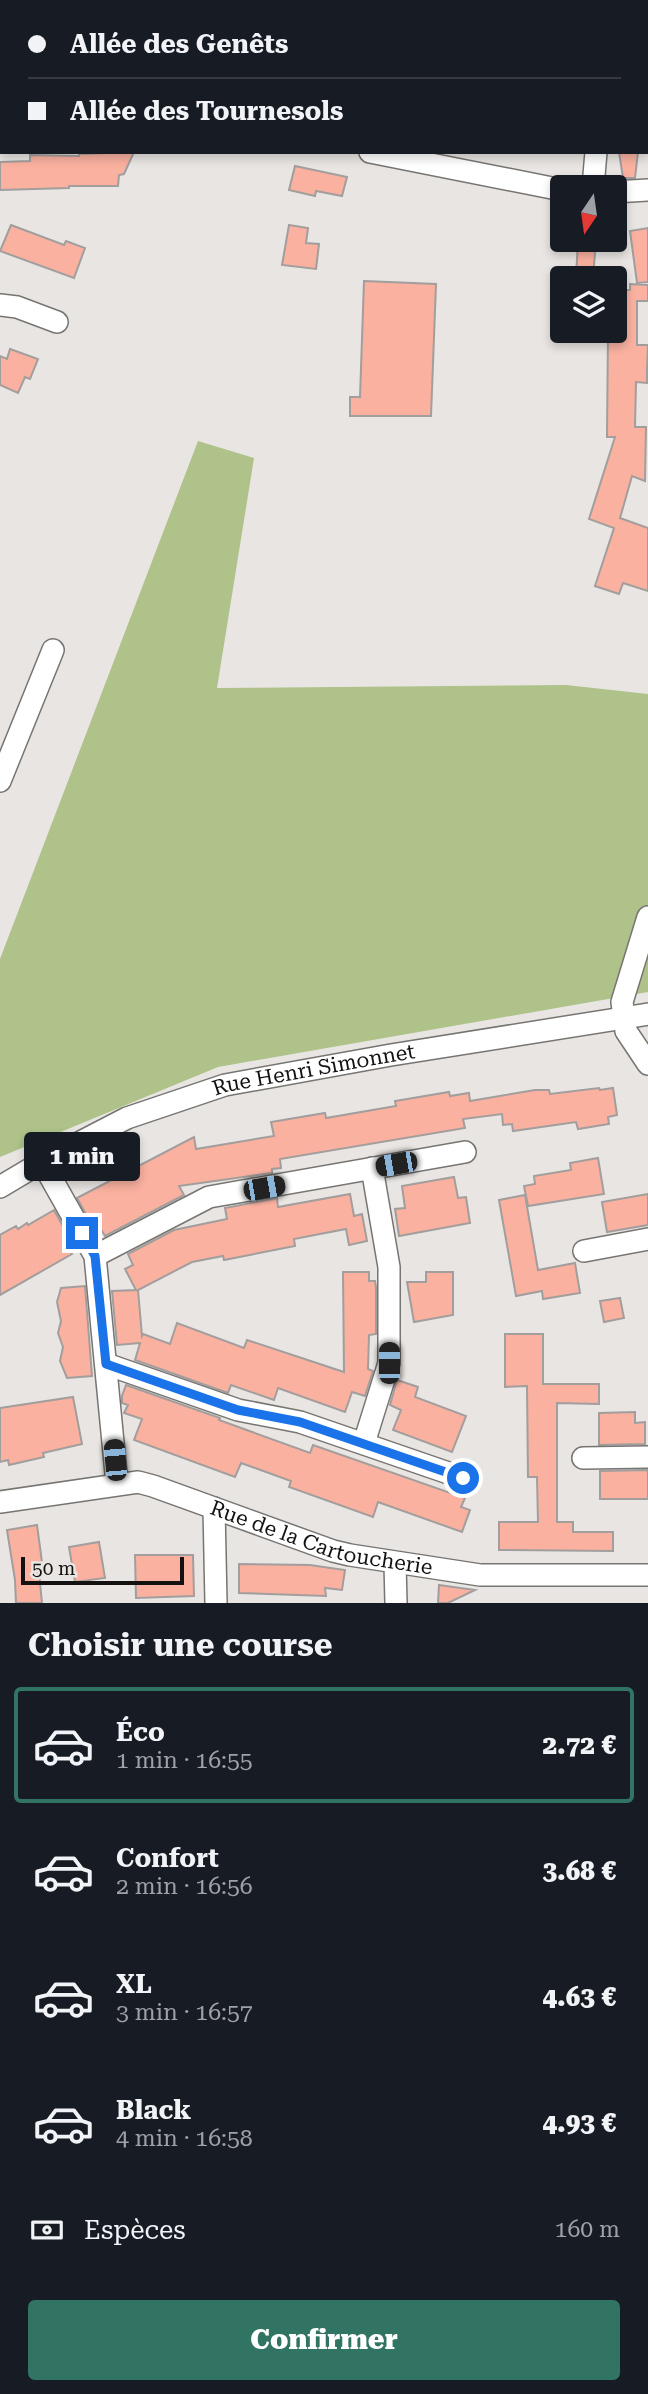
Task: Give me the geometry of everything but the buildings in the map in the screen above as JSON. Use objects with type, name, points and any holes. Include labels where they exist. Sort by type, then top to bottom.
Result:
[{"type":"street","points":[[380,154],[550,188]]},
{"type":"street","points":[[594,175],[596,154]]},
{"type":"street","points":[[627,191],[648,190]]},
{"type":"street","points":[[0,304],[17,307],[57,322]]},
{"type":"street","points":[[0,781],[53,650]]},
{"type":"street","points":[[648,918],[622,1002],[626,1031],[648,1065]]},
{"type":"street","name":"Rue Henri Simonnet","points":[[0,1187],[127,1118],[225,1086],[391,1055],[648,1014]]},
{"type":"street","points":[[95,1256],[209,1197],[465,1152]]},
{"type":"street","points":[[42,1162],[95,1256],[117,1483]]},
{"type":"street","points":[[364,1443],[389,1363],[388,1267],[372,1168]]},
{"type":"street","points":[[584,1251],[648,1239]]},
{"type":"street","points":[[106,1364],[238,1410],[300,1422],[463,1478]]},
{"type":"street","points":[[583,1458],[648,1457]]},
{"type":"street","name":"Rue de la Cartoucherie","points":[[0,1502],[138,1482],[333,1551],[395,1563],[480,1575],[648,1575]]},
{"type":"street","points":[[214,1508],[216,1603]]},
{"type":"street","points":[[395,1563],[396,1603]]},
{"type":"green space","points":[[198,441],[254,458],[217,688],[566,685],[648,694],[648,992],[218,1067],[0,1157],[0,959]]},
{"type":"route","points":[[82,1233],[95,1256],[106,1364],[238,1410],[300,1422],[463,1478]]}]
